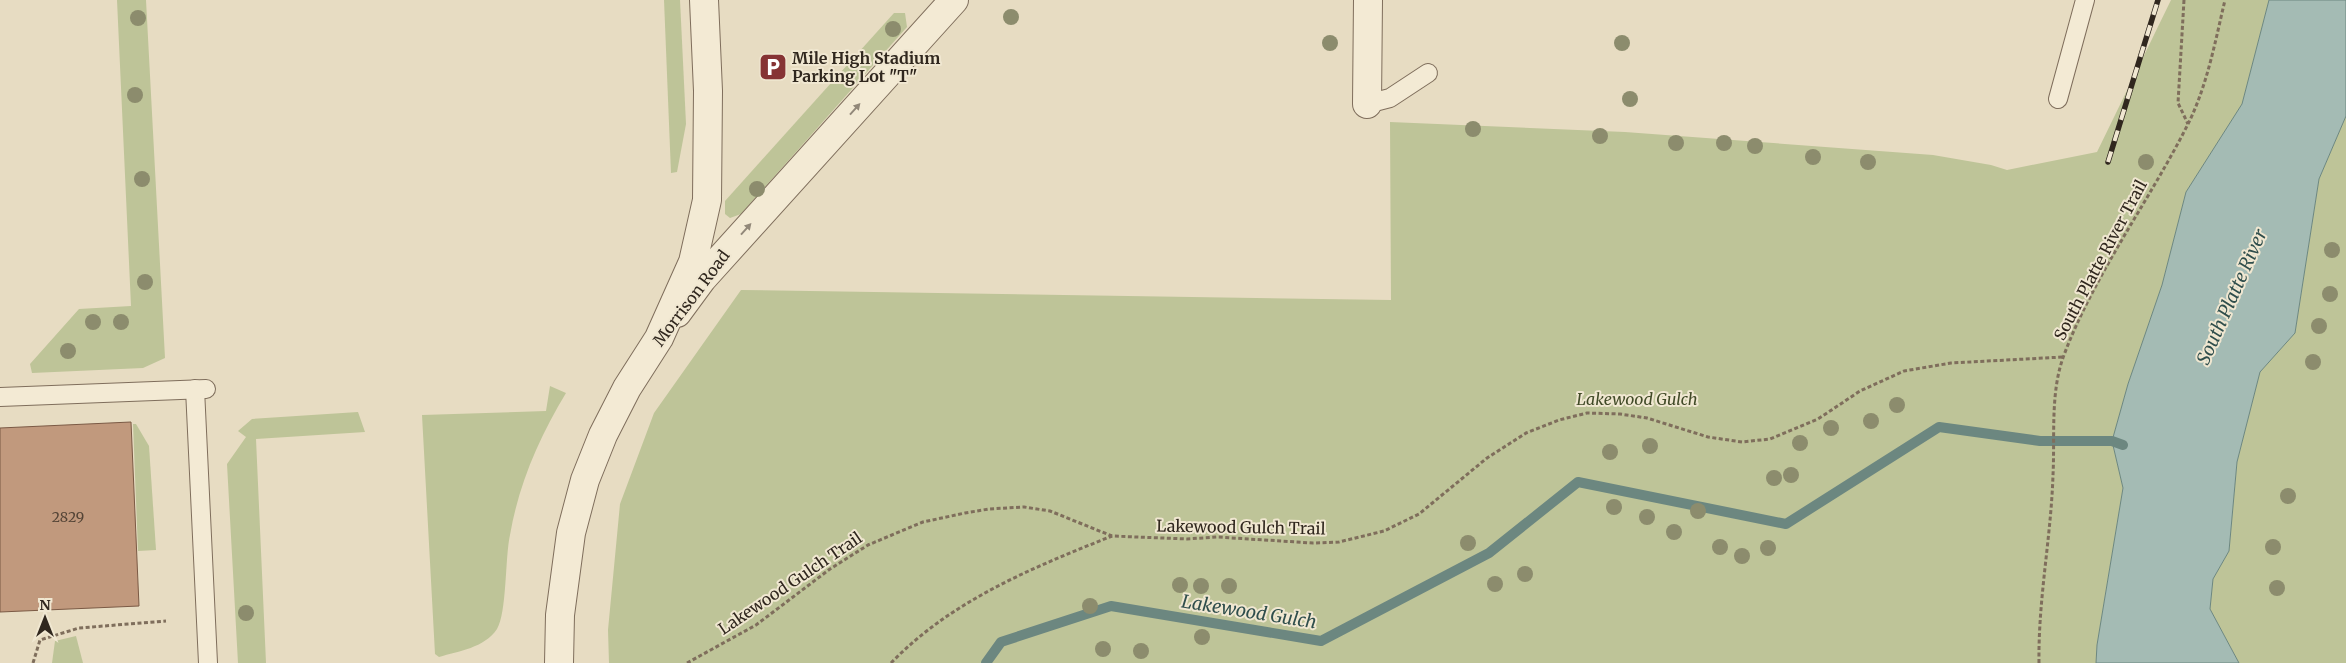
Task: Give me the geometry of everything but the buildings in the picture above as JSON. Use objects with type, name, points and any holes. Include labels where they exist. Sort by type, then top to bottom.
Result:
[{"type":"street","points":[[659,338],[694,262],[707,200],[708,91],[704,0]]},
{"type":"street","name":"Morrison Road","points":[[559,663],[560,615],[569,551],[585,480],[603,435],[627,388],[659,338],[702,279],[954,0]]},
{"type":"street","points":[[1367,104],[1368,0]]},
{"type":"lane","points":[[2058,99],[2085,0]]},
{"type":"lane","points":[[1367,104],[1390,98],[1428,73]]},
{"type":"lane","points":[[0,397],[201,389],[208,663]]},
{"type":"path","points":[[2184,0],[2178,103],[2188,125]]},
{"type":"path","name":"South Platte River Trail","points":[[2039,663],[2038,628],[2048,550],[2054,475],[2055,398],[2063,357],[2084,310],[2188,125],[2205,80],[2225,0]]},
{"type":"path","name":"Lakewood Gulch Trail","points":[[686,663],[756,625],[830,569],[868,544],[923,522],[989,509],[1024,507],[1050,511],[1112,536],[1187,539],[1217,537],[1313,543],[1339,542],[1384,531],[1419,514],[1487,458],[1526,434],[1559,420],[1587,413],[1620,414],[1647,418],[1708,437],[1742,442],[1770,439],[1818,419],[1860,392],[1904,371],[1951,363],[2063,357]]},
{"type":"path","name":"Lakewood Gulch Trail","points":[[891,663],[912,642],[967,603],[1029,569],[1112,536]]},
{"type":"path","points":[[33,663],[40,640],[79,628],[166,621]]},
{"type":"green space","points":[[117,0],[146,0],[165,358],[143,368],[32,373],[30,364],[79,309],[131,306]]},
{"type":"green space","points":[[664,0],[680,0],[686,124],[677,172],[671,173]]},
{"type":"green space","name":"Lakewood Gulch","points":[[2171,0],[2269,0],[2242,104],[2186,192],[2162,285],[2128,384],[2112,441],[2123,488],[2097,645],[2096,663],[609,663],[608,630],[620,504],[654,413],[741,290],[1391,300],[1390,122],[1625,132],[1933,155],[1991,165],[2007,170],[2097,152]]},
{"type":"green space","points":[[894,13],[905,13],[907,27],[741,214],[730,218],[725,214],[725,201]]},
{"type":"green space","points":[[2346,116],[2346,663],[2239,663],[2210,609],[2213,579],[2229,551],[2237,462],[2260,372],[2295,333],[2319,179]]},
{"type":"green space","points":[[550,386],[566,393],[531,461],[519,497],[508,545],[503,611],[497,629],[478,645],[439,657],[435,654],[422,415],[546,411]]},
{"type":"green space","points":[[358,412],[365,432],[256,439],[266,663],[238,663],[227,464],[246,437],[238,431],[252,419]]},
{"type":"green space","points":[[133,424],[136,424],[149,446],[156,550],[138,551]]},
{"type":"green space","points":[[76,636],[83,663],[52,663],[55,641]]},
{"type":"water","name":"South Platte River","points":[[2269,0],[2346,0],[2346,116],[2319,179],[2295,333],[2260,372],[2237,462],[2229,551],[2213,579],[2210,609],[2239,663],[2096,663],[2097,645],[2123,488],[2112,441],[2128,384],[2162,285],[2186,192],[2242,104]]},
{"type":"waterway","name":"Lakewood Gulch","points":[[986,663],[1001,642],[1111,606],[1321,641],[1489,553],[1578,482],[1786,524],[1939,427],[2040,441],[2112,441],[2123,445]]},
{"type":"railway","points":[[2108,162],[2158,0]]},
{"type":"place","name":"Mile High Stadium Parking Lot \"T\"","points":[[773,67]]}]
